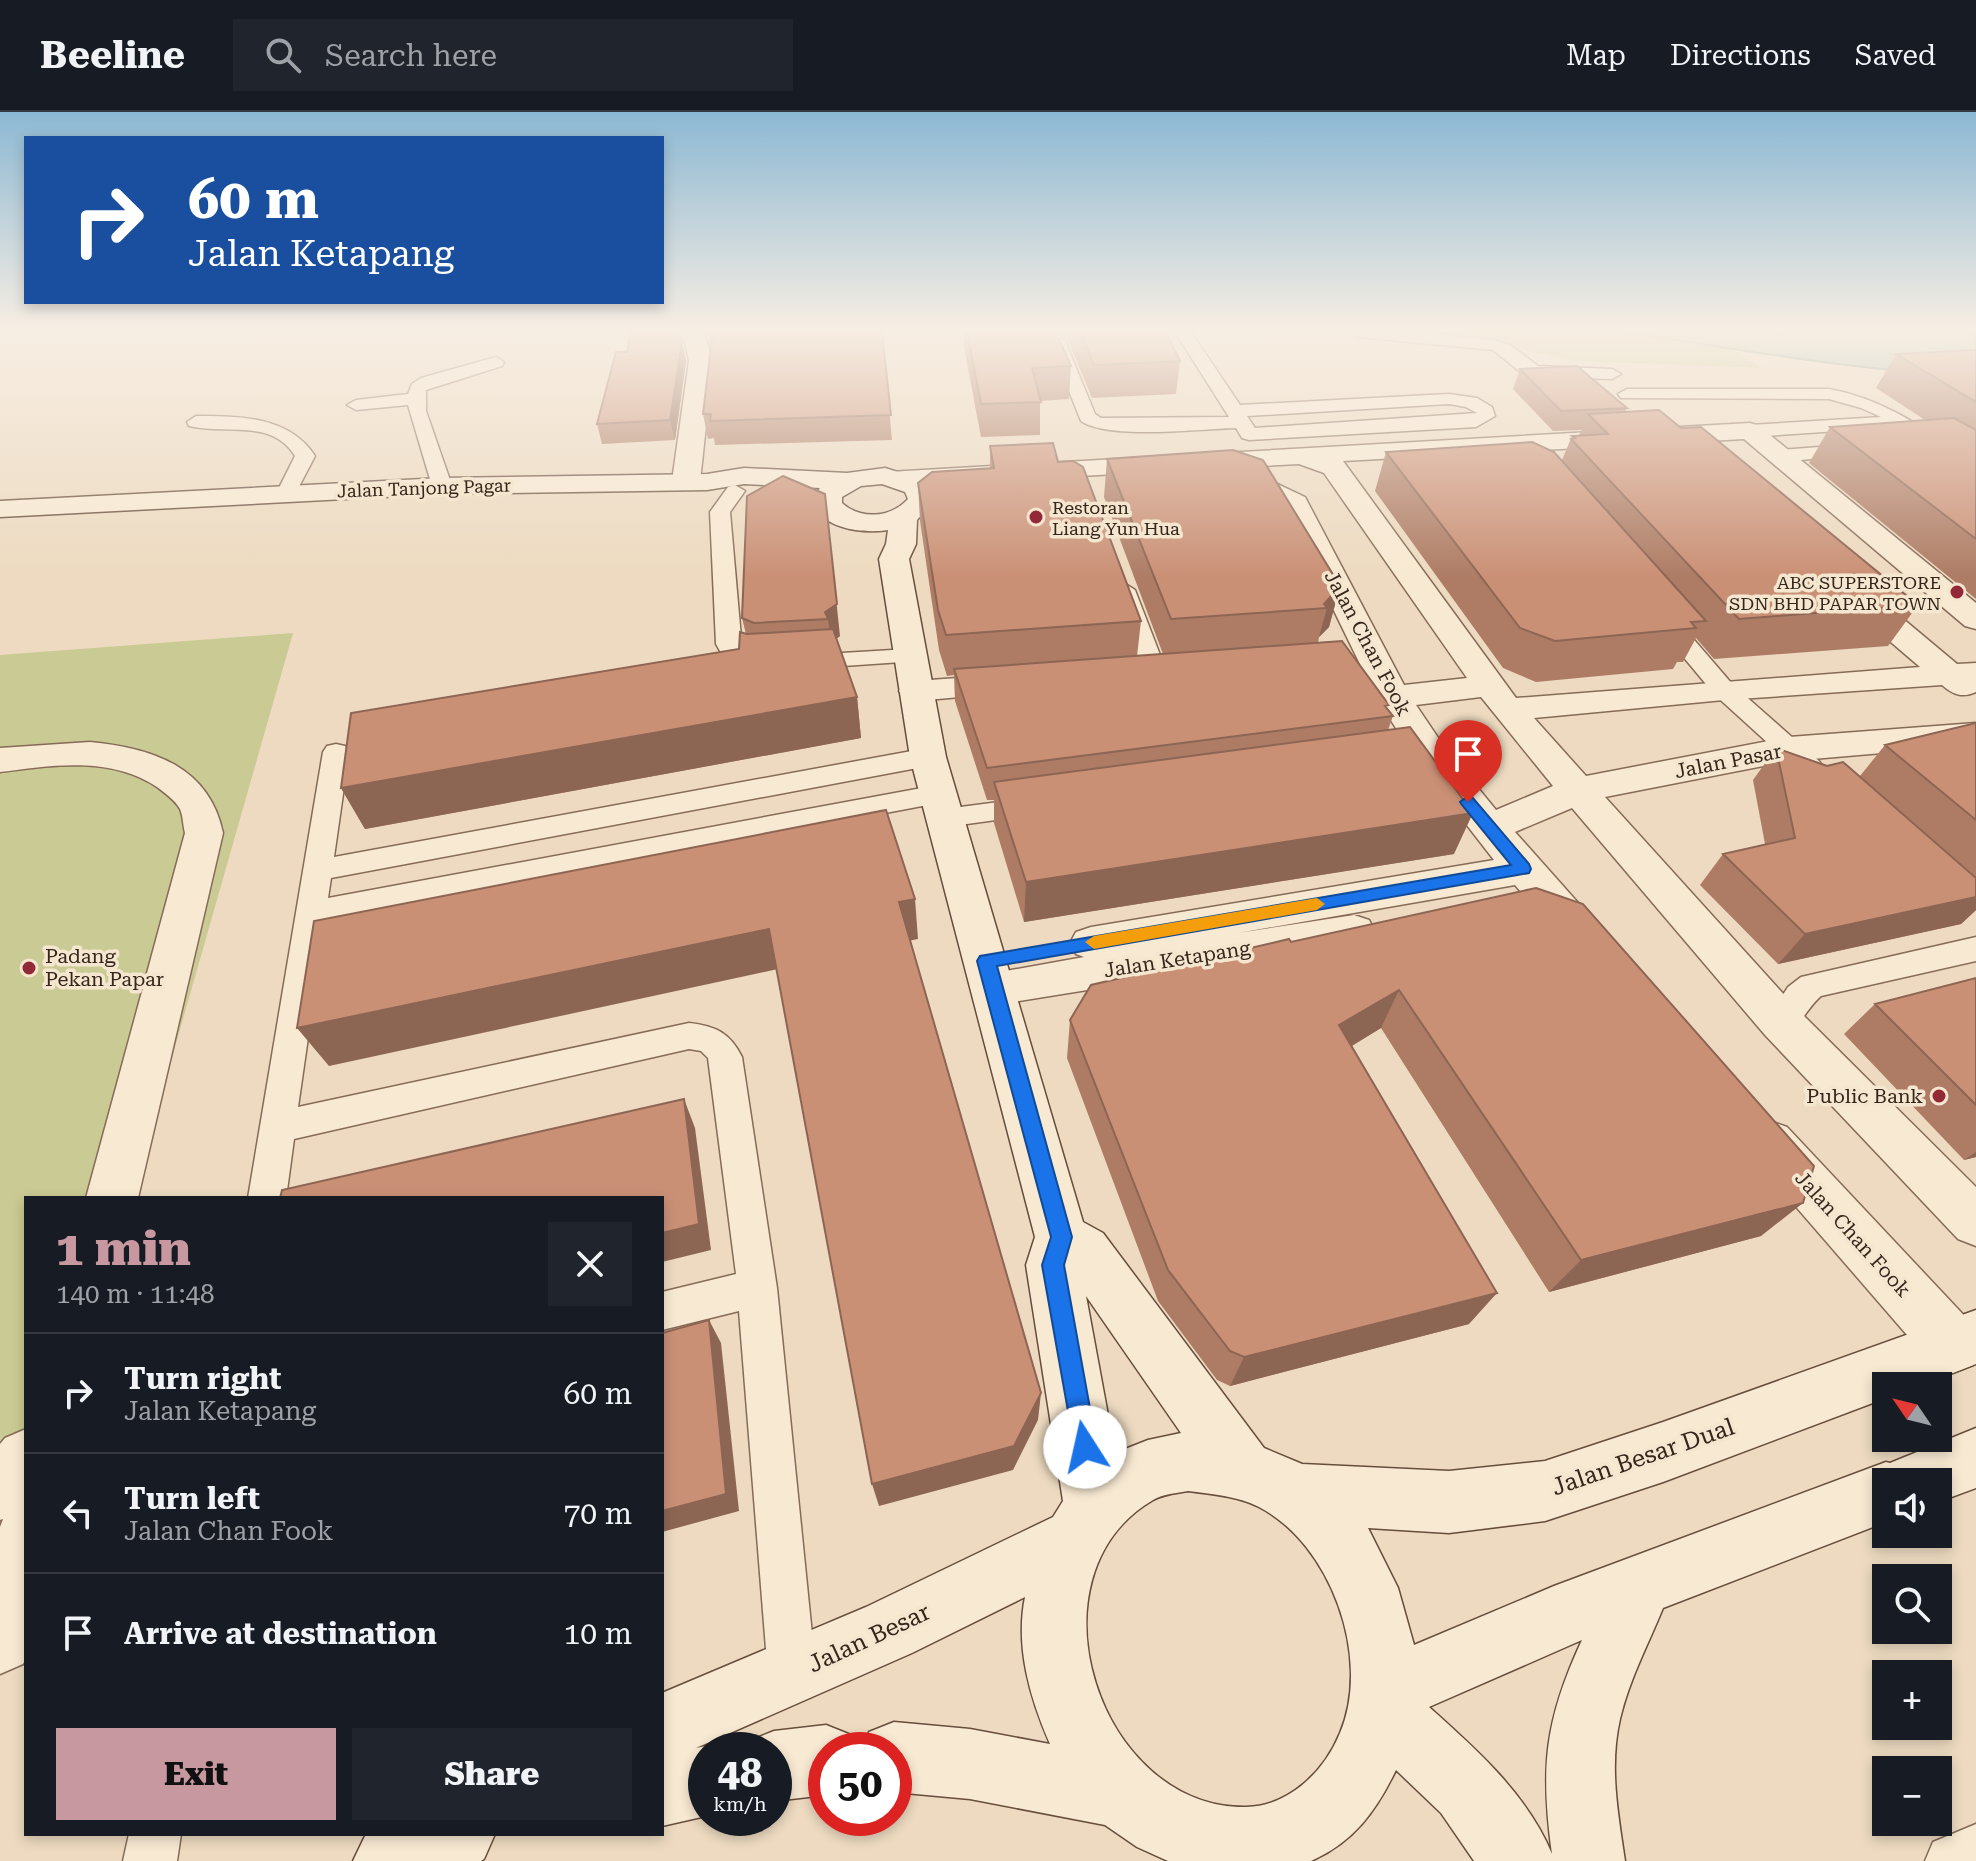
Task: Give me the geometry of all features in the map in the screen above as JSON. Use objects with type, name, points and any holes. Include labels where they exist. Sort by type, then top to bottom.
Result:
[{"type":"street","points":[[699,414],[697,482],[873,523],[951,503]]},
{"type":"street","points":[[1014,498],[1241,455],[1299,455],[1750,431],[1976,619]]},
{"type":"street","points":[[1241,455],[1357,481]]},
{"type":"street","name":"Jalan Tanjong Pagar","points":[[0,509],[442,486],[697,482],[744,476],[848,481],[873,476],[898,478],[1241,455]]},
{"type":"street","name":"Jalan Chan Fook","points":[[1241,455],[1295,503],[1356,658],[1393,697],[1415,755],[1489,828],[1603,959]]},
{"type":"street","points":[[1299,455],[1333,467],[1357,481],[1498,698],[1781,1022],[1976,1222]]},
{"type":"street","points":[[1740,459],[1780,456]]},
{"type":"street","points":[[1449,474],[1573,467]]},
{"type":"street","points":[[898,478],[921,493],[911,511],[894,559],[912,674],[937,790],[1061,1237],[1053,1265],[1084,1524],[1055,1600],[1056,1666],[1078,1735],[1162,1825]]},
{"type":"street","points":[[848,481],[838,486],[827,498],[878,549],[894,559]]},
{"type":"street","points":[[1830,574],[1967,681]]},
{"type":"street","points":[[912,674],[1043,681]]},
{"type":"street","points":[[1393,697],[1498,698],[1967,681]]},
{"type":"street","name":"Jalan Pasar","points":[[1489,828],[1579,790],[1789,749],[1976,734]]},
{"type":"street","points":[[0,760],[58,753],[103,754],[139,761],[164,773],[187,792],[198,808],[204,833],[113,1196]]},
{"type":"street","name":"Jalan Ketapang","points":[[990,975],[1523,869]]},
{"type":"street","name":"Jalan Ketapang","points":[[990,975],[1550,900]]},
{"type":"street","name":"Jalan Chan Fook","points":[[1741,1111],[1965,1341]]},
{"type":"street","points":[[912,1759],[970,1764],[1208,1841],[1257,1844],[1303,1829],[1340,1801],[1368,1758],[1384,1702],[1381,1633],[1362,1577],[1332,1530],[1268,1481],[1084,1250],[1061,1237]]},
{"type":"street","name":"Jalan Besar Dual","points":[[1084,1524],[1137,1474],[1188,1461],[1268,1481],[1449,1502],[1545,1491],[1678,1447],[1965,1341]]},
{"type":"street","points":[[1949,1468],[1976,1458]]},
{"type":"street","points":[[0,1490],[24,1461]]},
{"type":"street","points":[[1384,1702],[1554,1618],[1872,1497]]},
{"type":"street","name":"Jalan Besar","points":[[664,1727],[792,1674],[1084,1524]]},
{"type":"street","points":[[0,1641],[24,1547]]},
{"type":"street","points":[[1589,1861],[1582,1816],[1580,1770],[1585,1721],[1641,1585]]},
{"type":"street","points":[[1384,1702],[1466,1788],[1518,1861]]},
{"type":"street","points":[[664,1791],[688,1785]]},
{"type":"street","points":[[389,1861],[454,1836]]},
{"type":"lane","points":[[418,414],[442,486]]},
{"type":"lane","points":[[1086,414],[1096,423],[1241,455],[1476,421],[1486,414]]},
{"type":"lane","points":[[1221,414],[1241,455]]},
{"type":"lane","points":[[1241,455],[1395,414]]},
{"type":"lane","points":[[1644,414],[1662,434]]},
{"type":"lane","points":[[1885,414],[1976,472]]},
{"type":"lane","points":[[196,422],[255,425],[302,446],[305,456],[286,494]]},
{"type":"lane","points":[[1750,431],[1898,422]]},
{"type":"lane","points":[[1902,446],[1933,444]]},
{"type":"lane","points":[[1780,456],[1872,449]]},
{"type":"lane","points":[[735,491],[720,512],[728,644],[732,653],[755,665],[912,674]]},
{"type":"lane","points":[[1118,572],[1154,673]]},
{"type":"lane","points":[[1652,605],[1724,690],[1824,780]]},
{"type":"lane","points":[[267,1196],[336,752]]},
{"type":"lane","points":[[311,912],[937,790]]},
{"type":"lane","points":[[317,870],[937,790],[1070,801]]},
{"type":"lane","points":[[1781,1022],[1799,996],[1812,986],[1976,949]]},
{"type":"lane","points":[[278,1127],[689,1036],[709,1038],[720,1045],[725,1057],[757,1288],[792,1674]]},
{"type":"lane","points":[[664,1311],[757,1288]]},
{"type":"lane","points":[[150,1861],[155,1836]]},
{"type":"lane","points":[[1952,1861],[1976,1850]]},
{"type":"green space","points":[[293,633],[133,1196],[24,1196],[24,1579],[0,1664],[0,655]]},
{"type":"building","points":[[600,414],[671,414],[670,420],[597,424]]},
{"type":"building","points":[[703,414],[891,414],[891,415],[710,421],[711,414]]},
{"type":"building","points":[[1588,414],[1663,414],[1681,428],[1701,427],[1918,605],[1739,619],[1571,439],[1575,438],[1572,436],[1608,434]]},
{"type":"building","points":[[1954,418],[1976,430],[1976,539],[1830,427]]},
{"type":"building","points":[[1532,442],[1554,452],[1706,621],[1691,622],[1696,628],[1555,641],[1520,628],[1386,452]]},
{"type":"building","points":[[1053,443],[1058,462],[1073,461],[1083,467],[1141,621],[946,635],[938,610],[918,483],[932,472],[994,468],[990,446]]},
{"type":"building","points":[[1233,450],[1263,460],[1340,586],[1324,604],[1327,608],[1171,619],[1107,459]]},
{"type":"building","points":[[783,476],[825,494],[837,604],[825,612],[828,619],[754,623],[742,618],[747,496]]},
{"type":"building","points":[[833,629],[857,697],[341,788],[351,713],[739,649],[740,632]]},
{"type":"building","points":[[1342,641],[1389,705],[1385,706],[1393,716],[987,768],[954,669]]},
{"type":"building","points":[[1976,723],[1976,820],[1885,745]]},
{"type":"building","points":[[1410,727],[1473,813],[1026,882],[994,782]]},
{"type":"building","points":[[1776,748],[1827,766],[1843,762],[1976,878],[1976,897],[1805,934],[1723,854],[1795,838]]},
{"type":"building","points":[[886,810],[915,899],[899,902],[1041,1393],[1014,1446],[872,1484],[769,929],[297,1028],[314,921]]},
{"type":"building","points":[[1536,888],[1583,904],[1814,1166],[1803,1203],[1581,1260],[1399,990],[1339,1025],[1497,1293],[1244,1357],[1230,1351],[1168,1270],[1070,1020],[1091,985],[1289,939],[1291,942]]},
{"type":"building","points":[[1976,978],[1976,1105],[1875,1004]]},
{"type":"building","points":[[684,1099],[699,1224],[664,1233],[664,1196],[280,1196],[282,1190]]},
{"type":"building","points":[[709,1320],[726,1494],[664,1510],[664,1332]]},
{"type":"slow traffic","points":[[1094,942],[1317,904]]},
{"type":"place","name":"Restoran Liang Yun Hua","points":[[1036,517]]},
{"type":"place","name":"ABC SUPERSTORE SDN BHD PAPAR TOWN","points":[[1957,592]]},
{"type":"place","name":"Padang Pekan Papar","points":[[29,968]]},
{"type":"place","name":"Public Bank","points":[[1939,1096]]},
{"type":"route","points":[[1085,1447],[1053,1265],[1061,1237],[986,961],[1523,869],[1468,802]]}]
